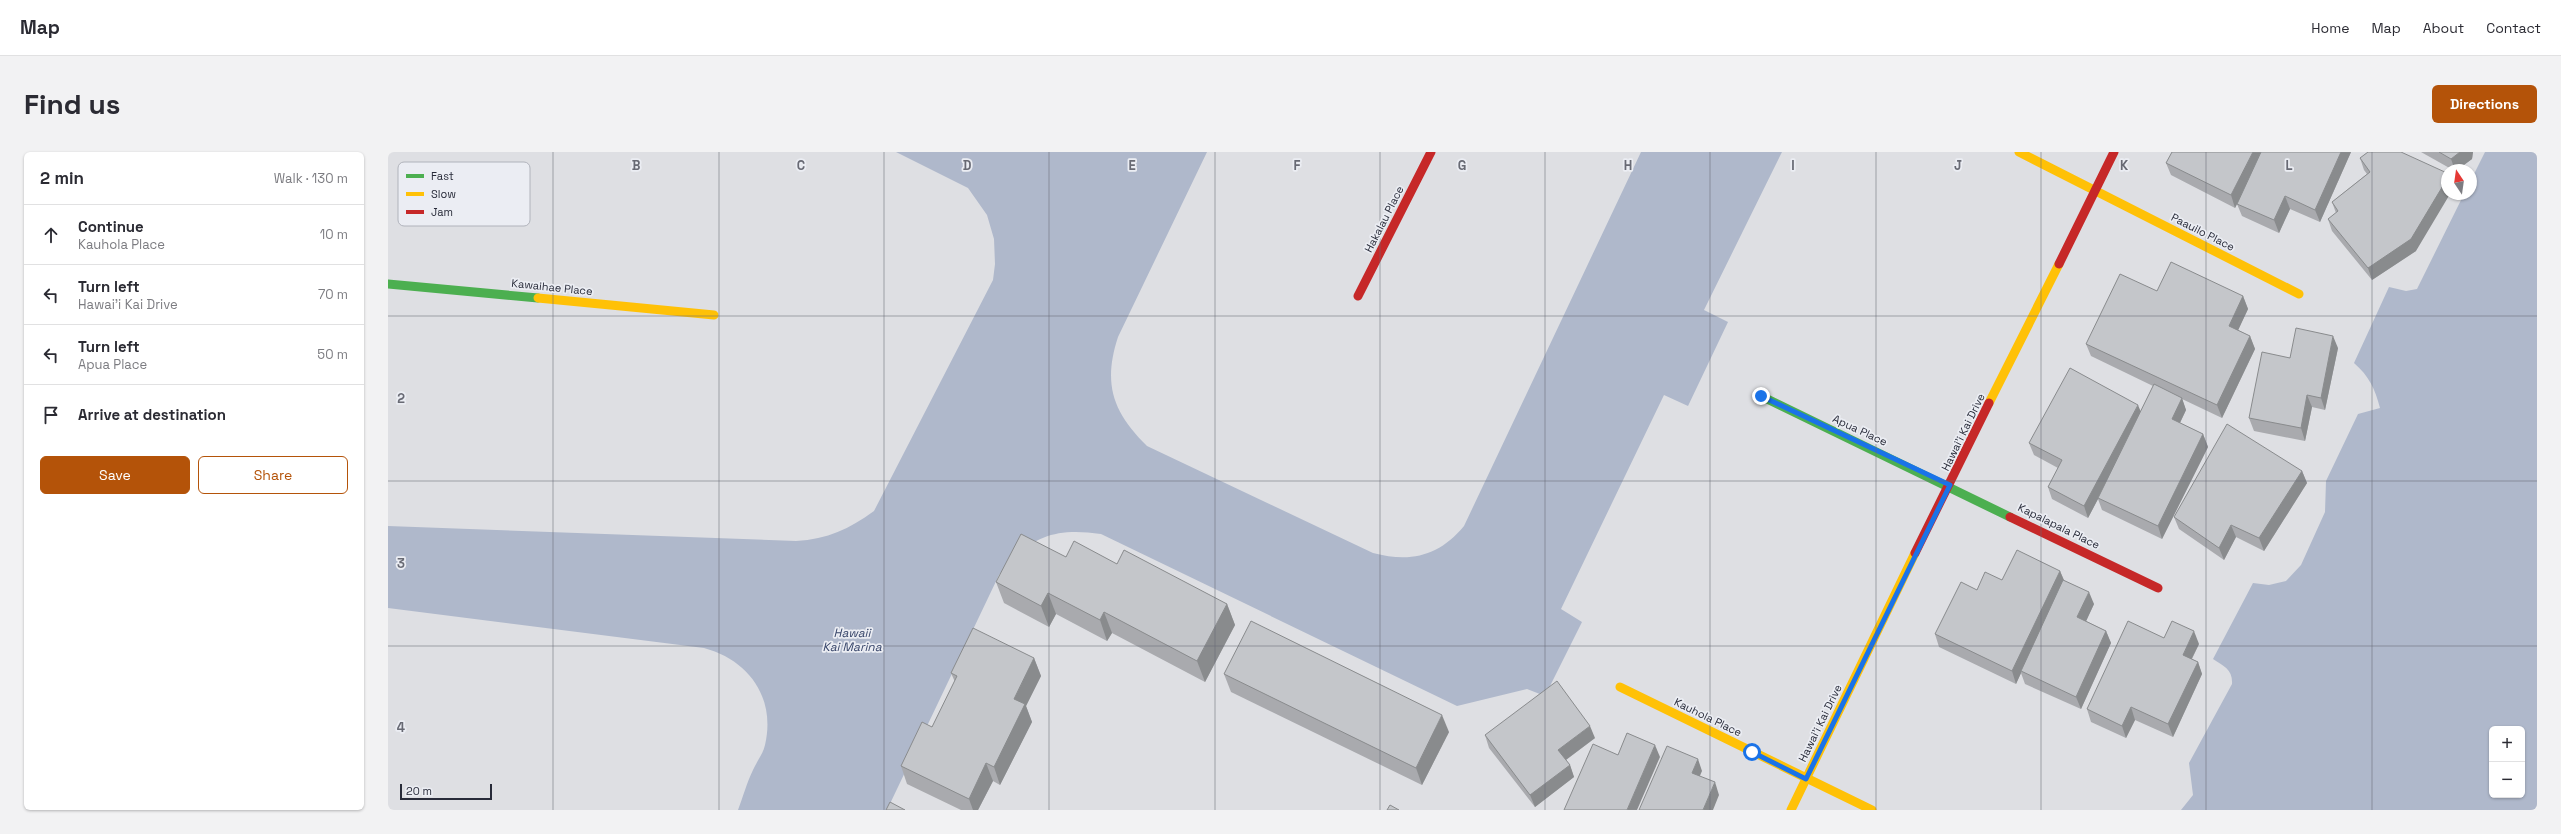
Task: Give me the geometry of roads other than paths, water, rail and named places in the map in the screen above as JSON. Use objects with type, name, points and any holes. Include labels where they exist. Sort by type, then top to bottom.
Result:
[{"type":"street","name":"Hakalau Place","points":[[1358,296],[1431,152]]},
{"type":"street","name":"Paauilo Place","points":[[2019,152],[2299,294]]},
{"type":"street","name":"Hawai’i Kai Drive","points":[[1791,810],[2114,152]]},
{"type":"street","name":"Kawaihae Place","points":[[388,284],[714,315]]},
{"type":"street","name":"Apua Place","points":[[1761,396],[1950,485]]},
{"type":"street","name":"Kapalapala Place","points":[[1950,485],[2158,588]]},
{"type":"street","name":"Kauhola Place","points":[[1620,687],[1872,810]]},
{"type":"water","name":"Hawaii Kai Marina","points":[[896,152],[1207,152],[1118,337],[1111,369],[1111,383],[1118,409],[1135,433],[1147,446],[1373,553],[1387,556],[1412,557],[1434,550],[1445,544],[1464,526],[1641,152],[1782,152],[1704,310],[1728,322],[1688,406],[1664,395],[1561,609],[1582,622],[1545,696],[1527,689],[1457,706],[1101,534],[1069,532],[1056,534],[1032,543],[1010,562],[999,575],[887,810],[738,810],[751,775],[764,748],[767,728],[766,712],[756,683],[734,662],[720,654],[704,648],[388,608],[388,526],[796,541],[818,538],[838,532],[856,523],[874,511],[993,280],[995,264],[994,239],[987,215],[968,188]]},
{"type":"water","points":[[2485,152],[2537,152],[2537,810],[2181,810],[2193,795],[2189,763],[2232,684],[2231,675],[2227,669],[2213,659],[2253,583],[2269,585],[2286,581],[2301,565],[2325,512],[2326,481],[2358,414],[2380,408],[2371,383],[2354,363],[2389,287],[2406,291],[2417,289],[2461,200],[2477,200],[2477,168]]}]
